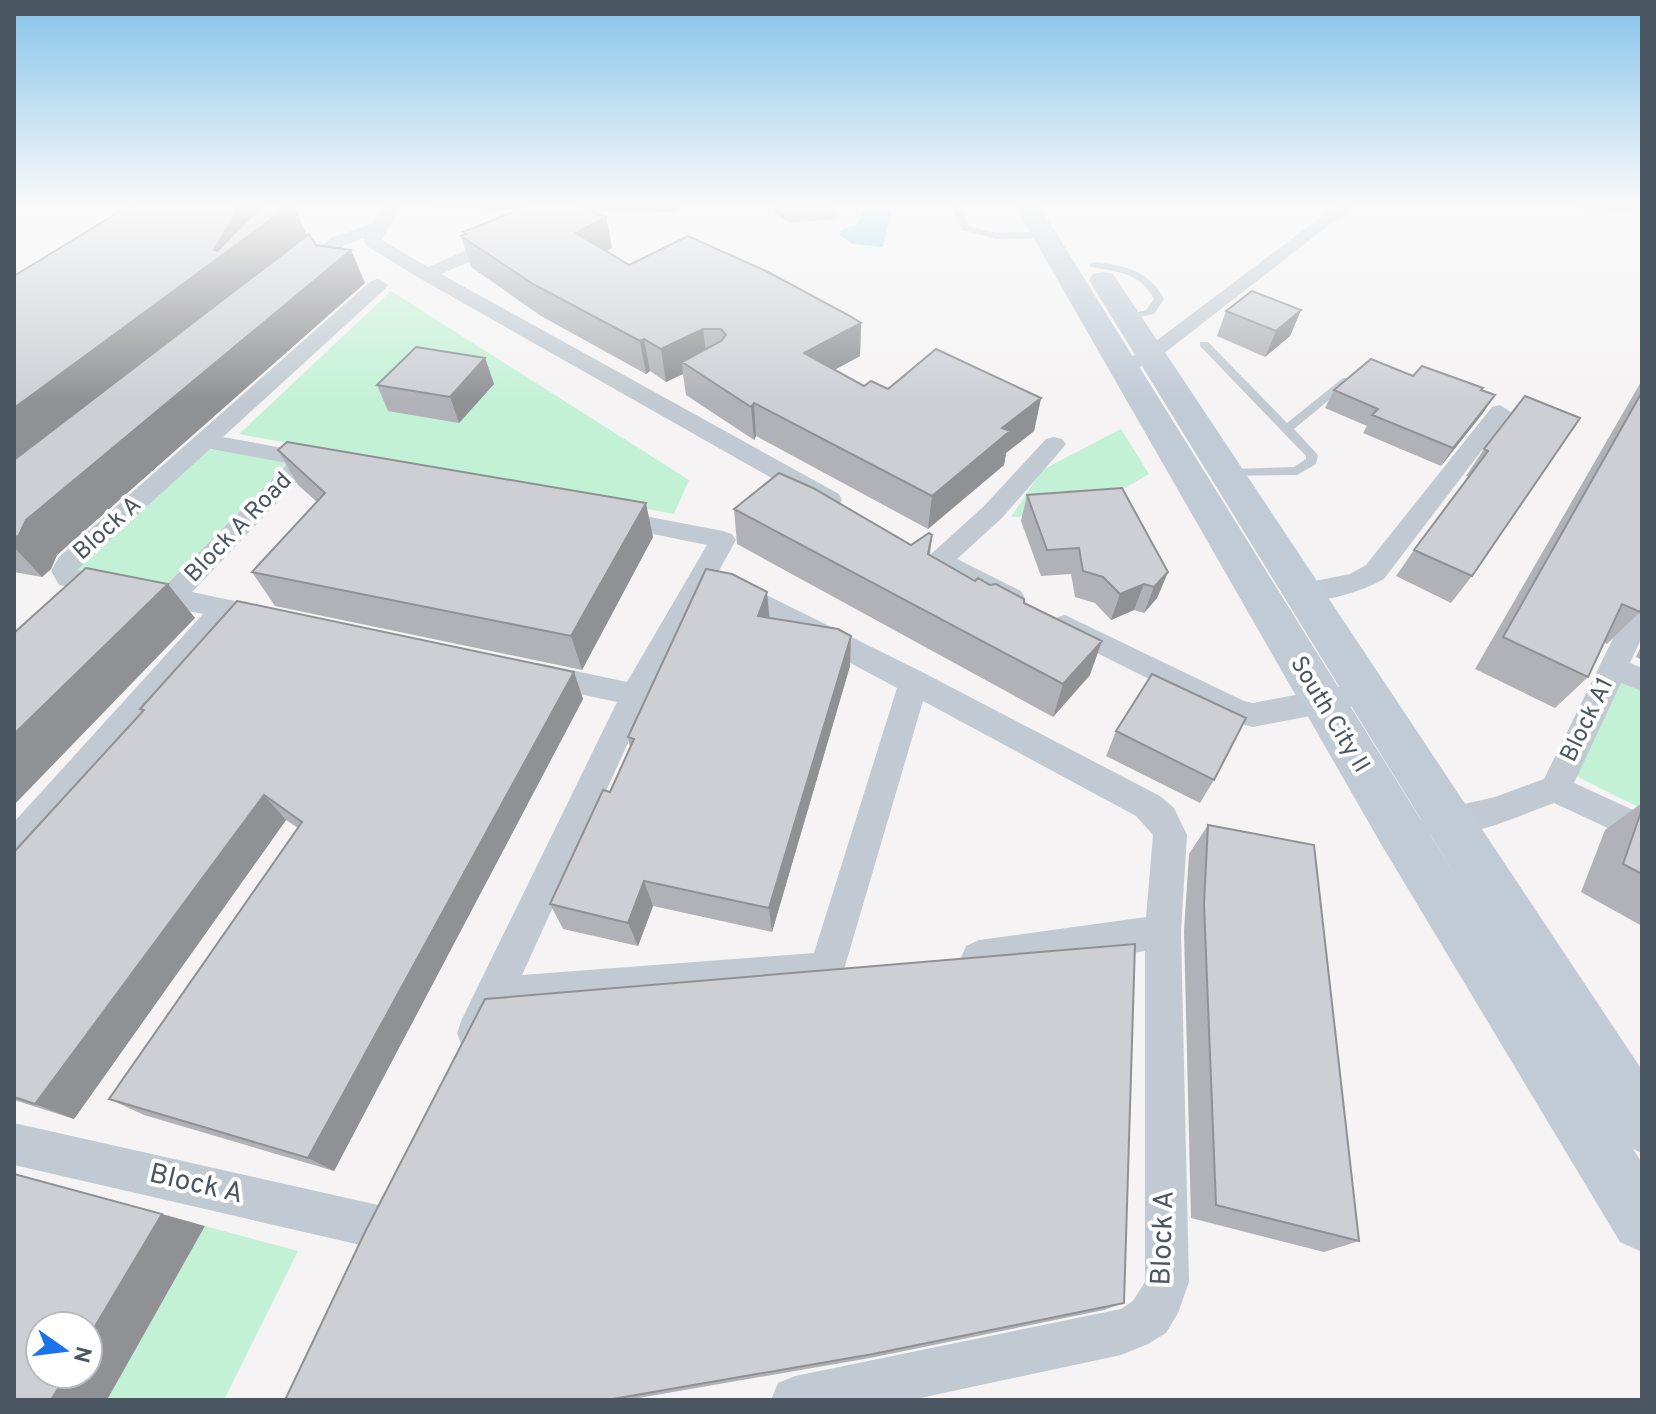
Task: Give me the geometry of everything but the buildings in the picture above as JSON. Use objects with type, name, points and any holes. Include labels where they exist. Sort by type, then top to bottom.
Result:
[{"type":"main road","name":"South City II","points":[[1078,270],[1136,361],[1322,702],[1642,1220]]},
{"type":"main road","name":"South City II","points":[[1097,270],[1128,318],[1136,361],[1229,473],[1642,1123]]},
{"type":"street","points":[[284,285],[303,270]]},
{"type":"street","points":[[419,270],[843,507]]},
{"type":"street","points":[[426,274],[435,270]]},
{"type":"street","points":[[1136,361],[1259,270]]},
{"type":"street","name":"Block A","points":[[300,624],[68,578],[64,571],[68,563],[378,285]]},
{"type":"street","points":[[653,401],[678,388]]},
{"type":"street","points":[[1304,592],[1357,582],[1375,572],[1500,412]]},
{"type":"street","points":[[207,441],[348,466]]},
{"type":"street","points":[[1054,444],[993,512],[932,557],[1237,711],[1253,715],[1368,693]]},
{"type":"street","name":"Block A Road","points":[[171,597],[306,458]]},
{"type":"street","points":[[461,1063],[635,695],[723,540],[588,513]]},
{"type":"street","name":"Block A","points":[[705,573],[1148,806],[1162,818],[1170,835],[1163,931],[1167,1282],[1161,1306],[1142,1326],[1094,1339],[795,1400]]},
{"type":"street","points":[[14,846],[224,608]]},
{"type":"street","name":"Block A1","points":[[1555,789],[1642,608]]},
{"type":"street","points":[[1613,668],[1642,680]]},
{"type":"street","points":[[513,669],[635,695]]},
{"type":"street","points":[[495,995],[842,969],[914,681]]},
{"type":"street","points":[[1398,829],[1495,811],[1555,789],[1642,830]]},
{"type":"street","points":[[951,960],[998,957],[1163,931]]},
{"type":"street","name":"Block A","points":[[14,1144],[384,1213],[357,1270]]},
{"type":"lane","points":[[1204,344],[1312,455],[1312,461],[1297,471],[1229,473]]},
{"type":"lane","points":[[1287,429],[1355,374]]},
{"type":"green space","points":[[391,291],[689,480],[674,514],[239,434]]},
{"type":"green space","points":[[1121,429],[1149,474],[1080,514],[1011,517],[1042,470]]},
{"type":"green space","points":[[209,449],[288,462],[162,589],[74,572]]},
{"type":"green space","points":[[1619,676],[1642,686],[1642,809],[1574,775]]},
{"type":"green space","points":[[205,1226],[298,1251],[224,1400],[107,1400]]}]
